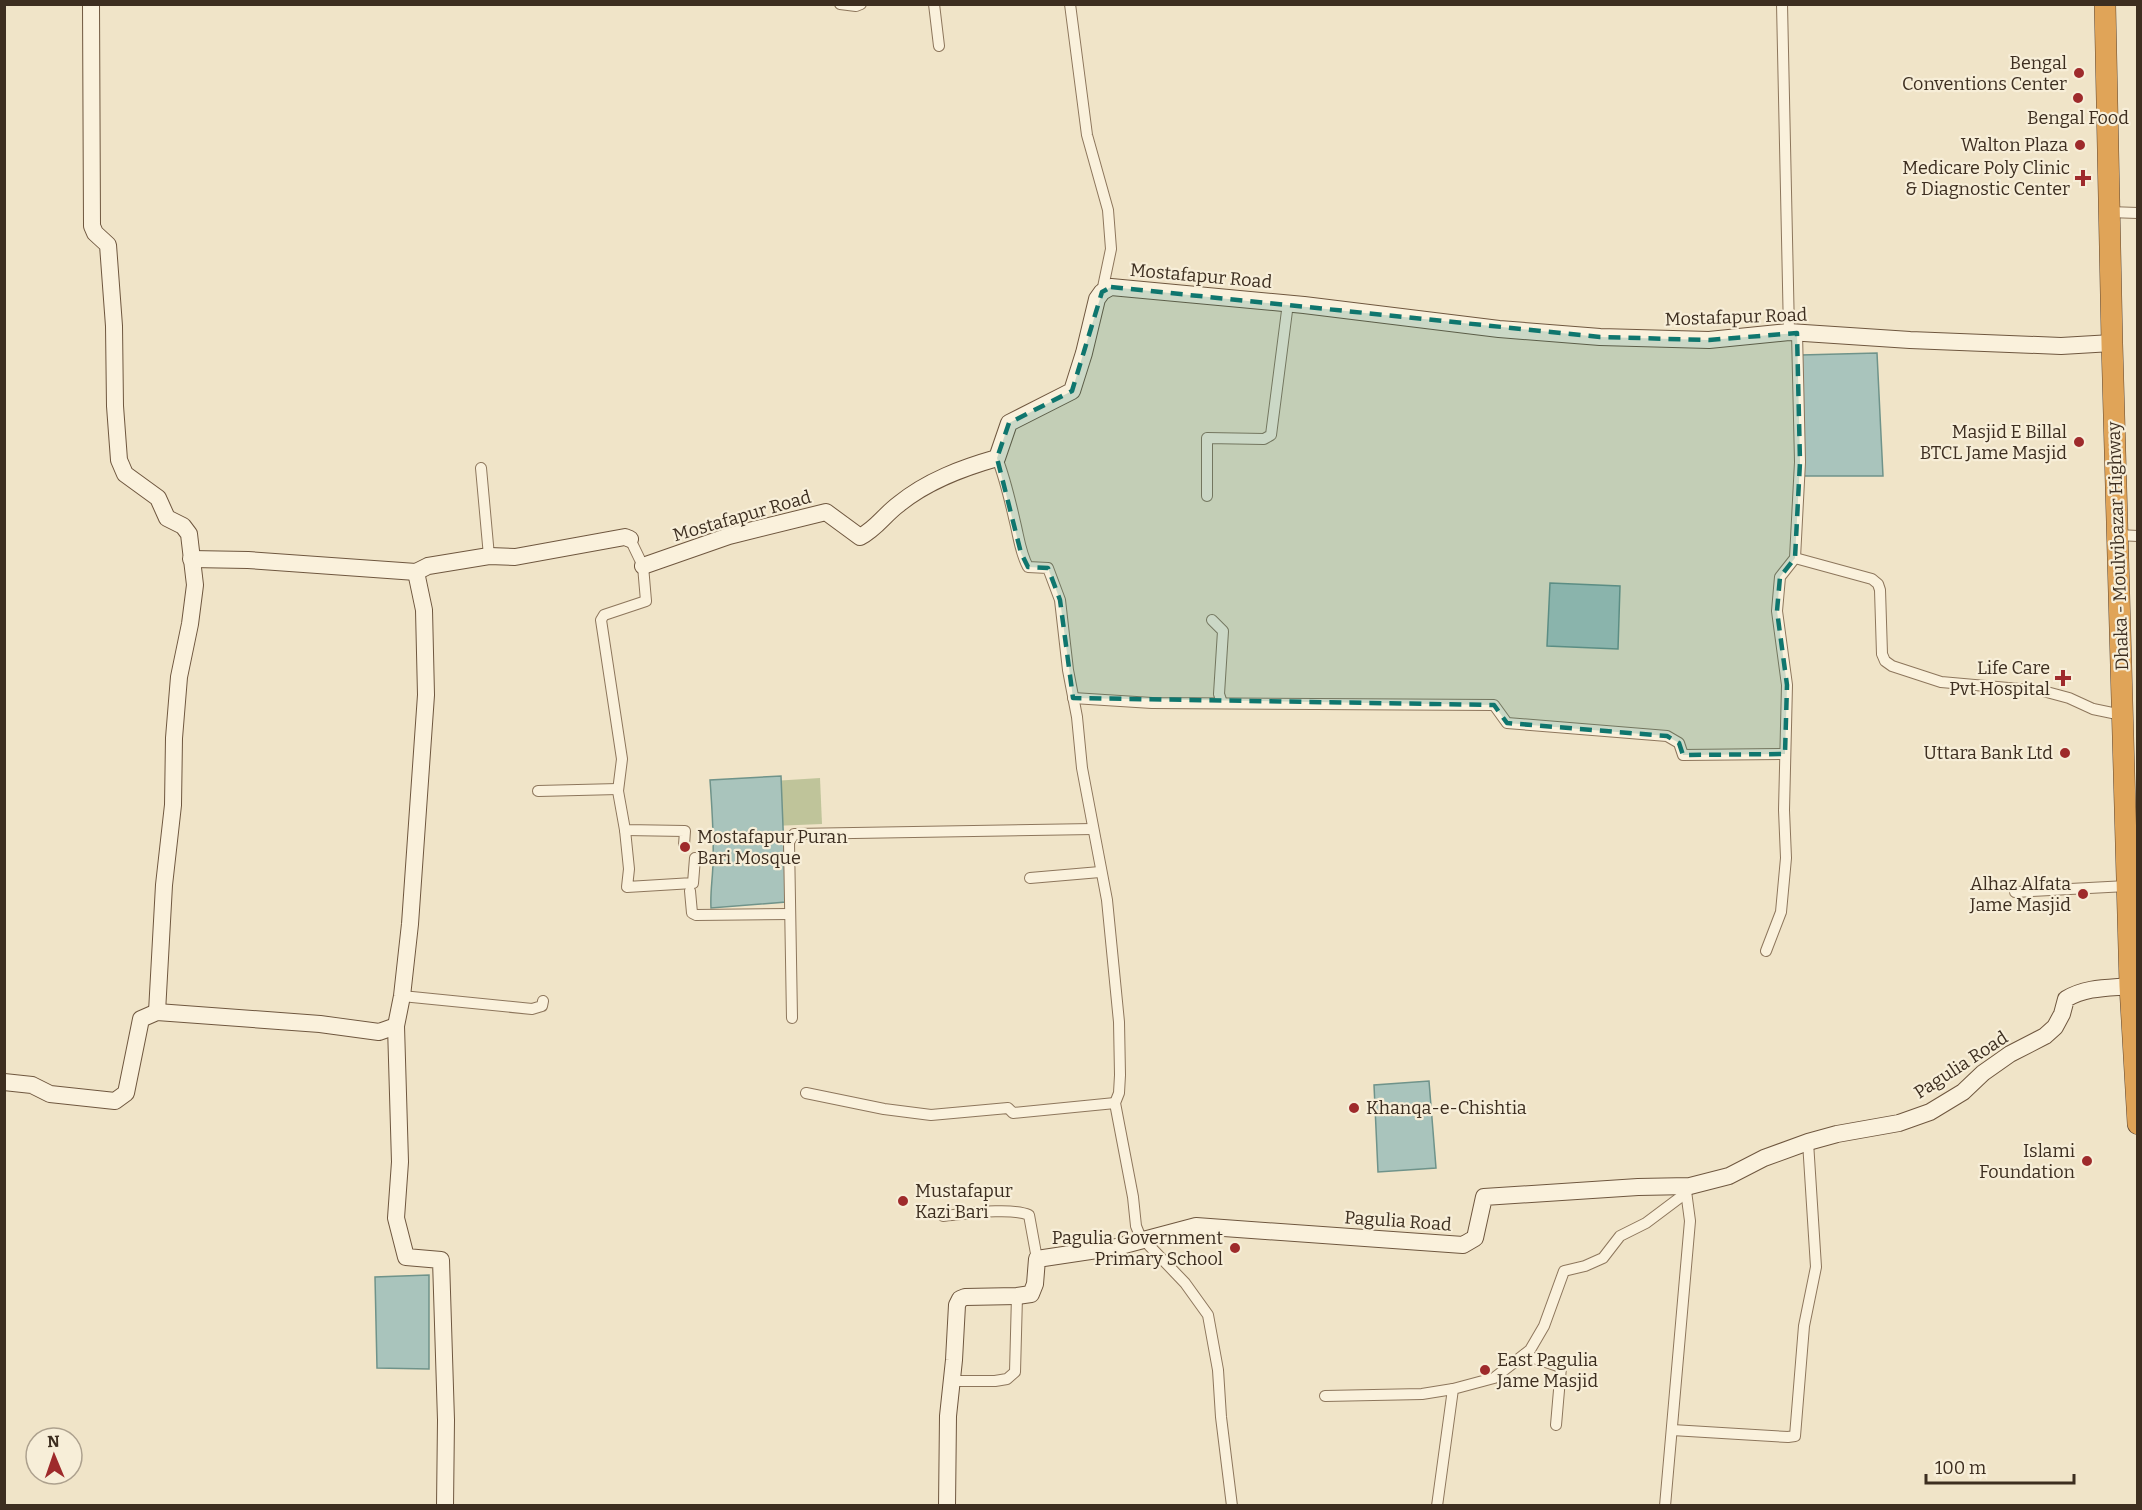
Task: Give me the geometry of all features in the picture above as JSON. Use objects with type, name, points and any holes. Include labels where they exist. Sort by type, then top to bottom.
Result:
[{"type":"highway","name":"Dhaka - Moulvibazar Highway","points":[[2105,4],[2112,343],[2128,536],[2127,886],[2133,924],[2130,986],[2138,1124]]},
{"type":"street","points":[[91,4],[92,225],[95,233],[108,245],[114,326],[119,460],[125,474],[158,498],[167,518],[183,526],[189,534],[195,585],[179,677],[157,1012]]},
{"type":"street","points":[[840,4],[856,6],[861,4]]},
{"type":"street","points":[[933,4],[939,46]]},
{"type":"street","points":[[1070,4],[1087,135],[1108,210],[1111,249],[1102,292],[1096,299],[1084,353],[1072,392],[1009,423],[997,458],[1004,474],[1021,553],[1028,567],[1048,568],[1060,600],[1066,662],[1093,829],[1097,840],[1100,872],[1107,900],[1107,920],[1118,1000],[1120,1076],[1119,1093],[1115,1103],[1133,1197],[1136,1226],[1143,1239],[1185,1283],[1208,1315],[1218,1370],[1221,1417],[1232,1506]]},
{"type":"street","points":[[1766,951],[1781,912],[1786,858],[1784,810],[1788,685],[1777,611],[1780,577],[1795,558],[1800,462],[1793,333],[1782,4]]},
{"type":"street","points":[[2109,212],[2138,213]]},
{"type":"street","name":"Mostafapur Road","points":[[1102,292],[1111,287],[1288,303],[1499,329],[1600,337],[1709,340],[1793,333],[2061,346],[2112,343]]},
{"type":"street","points":[[1207,496],[1208,438],[1264,439],[1271,435],[1288,303]]},
{"type":"street","name":"Mostafapur Road","points":[[643,566],[729,536],[826,512],[860,537],[873,530],[898,505],[920,489],[970,466],[997,458]]},
{"type":"street","points":[[481,468],[489,556]]},
{"type":"street","points":[[191,559],[248,560],[416,572],[428,566],[489,556],[515,557],[625,537],[630,539],[643,566],[646,602],[601,617],[622,759],[618,789],[629,869],[627,887],[693,883],[695,858]]},
{"type":"street","points":[[1795,558],[1872,579],[1878,584],[1882,654],[1885,661],[1892,666],[1941,682],[2043,690],[2069,699],[2128,726]]},
{"type":"street","points":[[416,572],[424,610],[426,695],[410,924],[402,996],[396,1026],[400,1162],[396,1218],[406,1257],[441,1260],[446,1420],[445,1506]]},
{"type":"street","points":[[1212,620],[1223,631],[1219,694],[1222,703]]},
{"type":"street","points":[[1073,698],[1152,703],[1494,705],[1507,723],[1667,736],[1679,743],[1683,755],[1785,754]]},
{"type":"street","points":[[538,791],[618,789]]},
{"type":"street","points":[[792,1018],[789,842],[794,834],[1093,829]]},
{"type":"street","points":[[625,830],[685,831],[684,845]]},
{"type":"street","points":[[1030,879],[1100,872]]},
{"type":"street","points":[[2015,892],[2127,886]]},
{"type":"street","points":[[690,891],[692,913],[696,915],[790,914]]},
{"type":"street","name":"Pagulia Road","points":[[1143,1239],[1196,1226],[1464,1245],[1474,1238],[1484,1197],[1638,1187],[1688,1188],[1729,1176],[1764,1158],[1808,1142],[1837,1134],[1899,1123],[1930,1112],[1963,1092],[1983,1073],[2010,1054],[2045,1036],[2055,1026],[2067,999],[2077,993],[2097,988],[2130,986]]},
{"type":"street","points":[[402,996],[532,1008],[542,1006],[543,1001]]},
{"type":"street","points":[[4,1082],[32,1085],[50,1094],[116,1101],[126,1093],[141,1019],[157,1012],[320,1024],[379,1032],[396,1026]]},
{"type":"street","points":[[806,1093],[884,1109],[931,1115],[1008,1108],[1013,1113],[1029,1112],[1115,1103]]},
{"type":"street","points":[[1672,1430],[1795,1436],[1804,1326],[1815,1267],[1808,1142]]},
{"type":"street","points":[[1665,1506],[1690,1221],[1688,1188]]},
{"type":"street","name":"Pagulia Road","points":[[1325,1396],[1422,1394],[1453,1389],[1494,1378],[1530,1350],[1544,1326],[1564,1271],[1585,1266],[1603,1258],[1620,1236],[1646,1223],[1688,1188]]},
{"type":"street","points":[[943,1216],[1021,1211],[1029,1215],[1037,1258],[1035,1284],[1031,1294],[960,1299],[957,1305],[948,1416],[947,1506]]},
{"type":"street","points":[[1037,1258],[1117,1247],[1143,1239]]},
{"type":"street","points":[[952,1381],[995,1381],[1007,1379],[1015,1372],[1017,1296]]},
{"type":"street","points":[[1524,1354],[1561,1366],[1556,1425]]},
{"type":"street","points":[[1437,1506],[1453,1389]]},
{"type":"highlighted area","points":[[1111,287],[1600,337],[1709,340],[1797,333],[1800,462],[1795,558],[1780,577],[1777,611],[1787,685],[1785,754],[1683,755],[1679,743],[1667,736],[1507,723],[1494,705],[1073,698],[1060,600],[1048,568],[1028,567],[1021,553],[997,458],[1009,423],[1072,391],[1102,292]]},
{"type":"green space","points":[[820,778],[822,824],[773,826],[773,781]]},
{"type":"water","points":[[1877,353],[1883,476],[1804,476],[1801,355]]},
{"type":"water","points":[[1550,583],[1620,586],[1618,649],[1547,646]]},
{"type":"water","points":[[781,776],[786,902],[711,908],[713,841],[710,780]]},
{"type":"water","points":[[1429,1081],[1436,1168],[1378,1172],[1374,1085]]},
{"type":"water","points":[[429,1275],[429,1369],[377,1368],[375,1277]]},
{"type":"place","name":"Bengal Conventions Center","points":[[2079,73]]},
{"type":"place","name":"Bengal Food","points":[[2078,98]]},
{"type":"place","name":"Walton Plaza","points":[[2080,145]]},
{"type":"place","name":"Medicare Poly Clinic & Diagnostic Center","points":[[2083,178]]},
{"type":"place","name":"Masjid E Billal BTCL Jame Masjid","points":[[2079,442]]},
{"type":"place","name":"Life Care Pvt Hospital","points":[[2063,678]]},
{"type":"place","name":"Uttara Bank Ltd","points":[[2065,753]]},
{"type":"place","name":"Mostafapur Puran Bari Mosque","points":[[685,847]]},
{"type":"place","name":"Alhaz Alfata Jame Masjid","points":[[2083,894]]},
{"type":"place","name":"Khanqa-e-Chishtia","points":[[1354,1108]]},
{"type":"place","name":"Islami Foundation","points":[[2087,1161]]},
{"type":"place","name":"Mustafapur Kazi Bari","points":[[903,1201]]},
{"type":"place","name":"Pagulia Government Primary School","points":[[1235,1248]]},
{"type":"place","name":"East Pagulia Jame Masjid","points":[[1485,1370]]}]
